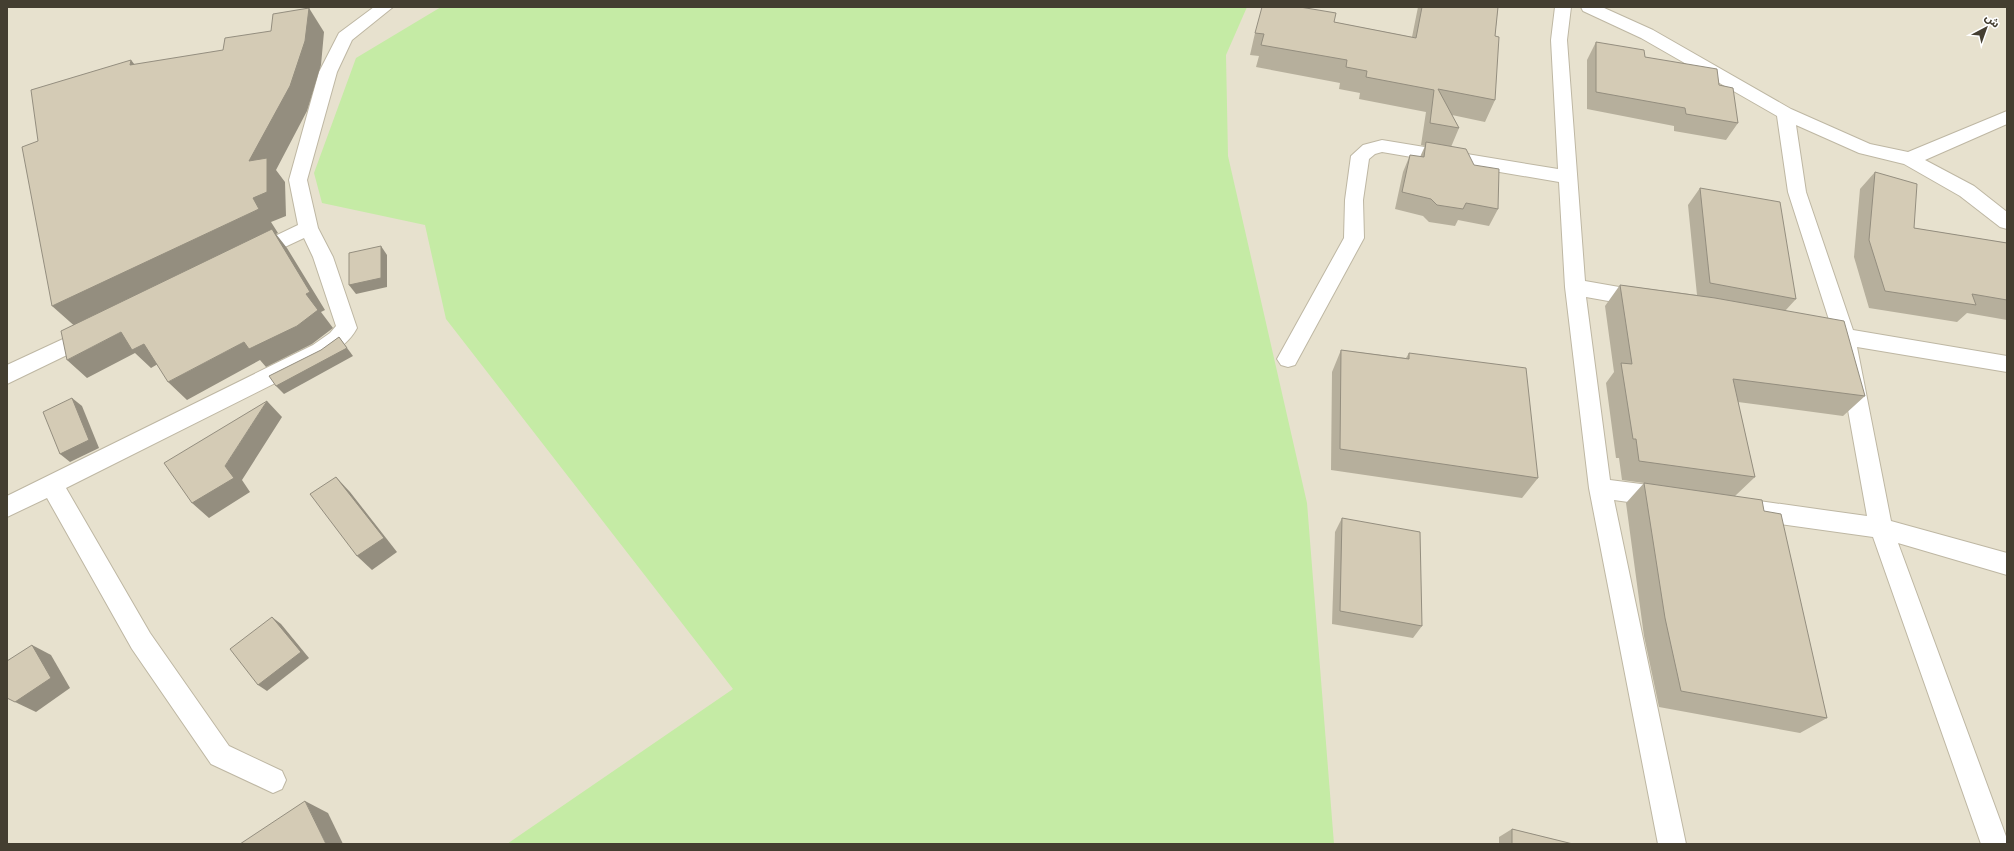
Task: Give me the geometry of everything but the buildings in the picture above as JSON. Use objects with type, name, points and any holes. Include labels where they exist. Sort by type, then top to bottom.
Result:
[{"type":"street","points":[[7,507],[320,351],[337,340],[347,328],[323,257],[308,228],[298,180],[328,72],[345,38],[385,7]]},
{"type":"street","points":[[1563,7],[1560,40],[1575,287],[1600,488],[1672,844]]},
{"type":"street","points":[[1589,7],[1647,34],[1785,113],[1865,149],[1908,159],[1967,191],[2007,222]]},
{"type":"street","points":[[1785,113],[1797,192],[1845,337],[1881,528],[1995,844]]},
{"type":"street","points":[[1908,159],[2007,117]]},
{"type":"street","points":[[1288,358],[1354,238],[1356,176],[1360,156],[1369,149],[1382,146],[1568,176]]},
{"type":"street","points":[[236,263],[308,228]]},
{"type":"street","points":[[1575,287],[1660,302]]},
{"type":"street","points":[[7,375],[107,326]]},
{"type":"street","points":[[1814,331],[2007,364]]},
{"type":"street","points":[[52,484],[141,641],[220,756],[273,780]]},
{"type":"street","points":[[1600,488],[1686,500]]},
{"type":"street","points":[[1733,507],[1881,528],[2007,564]]},
{"type":"shaded area","points":[[7,7],[2007,7],[2007,844],[7,844]]},
{"type":"green space","points":[[441,7],[1247,7],[1226,55],[1228,156],[1307,503],[1334,844],[507,844],[733,689],[446,319],[425,225],[322,203],[314,173],[356,58]]}]
